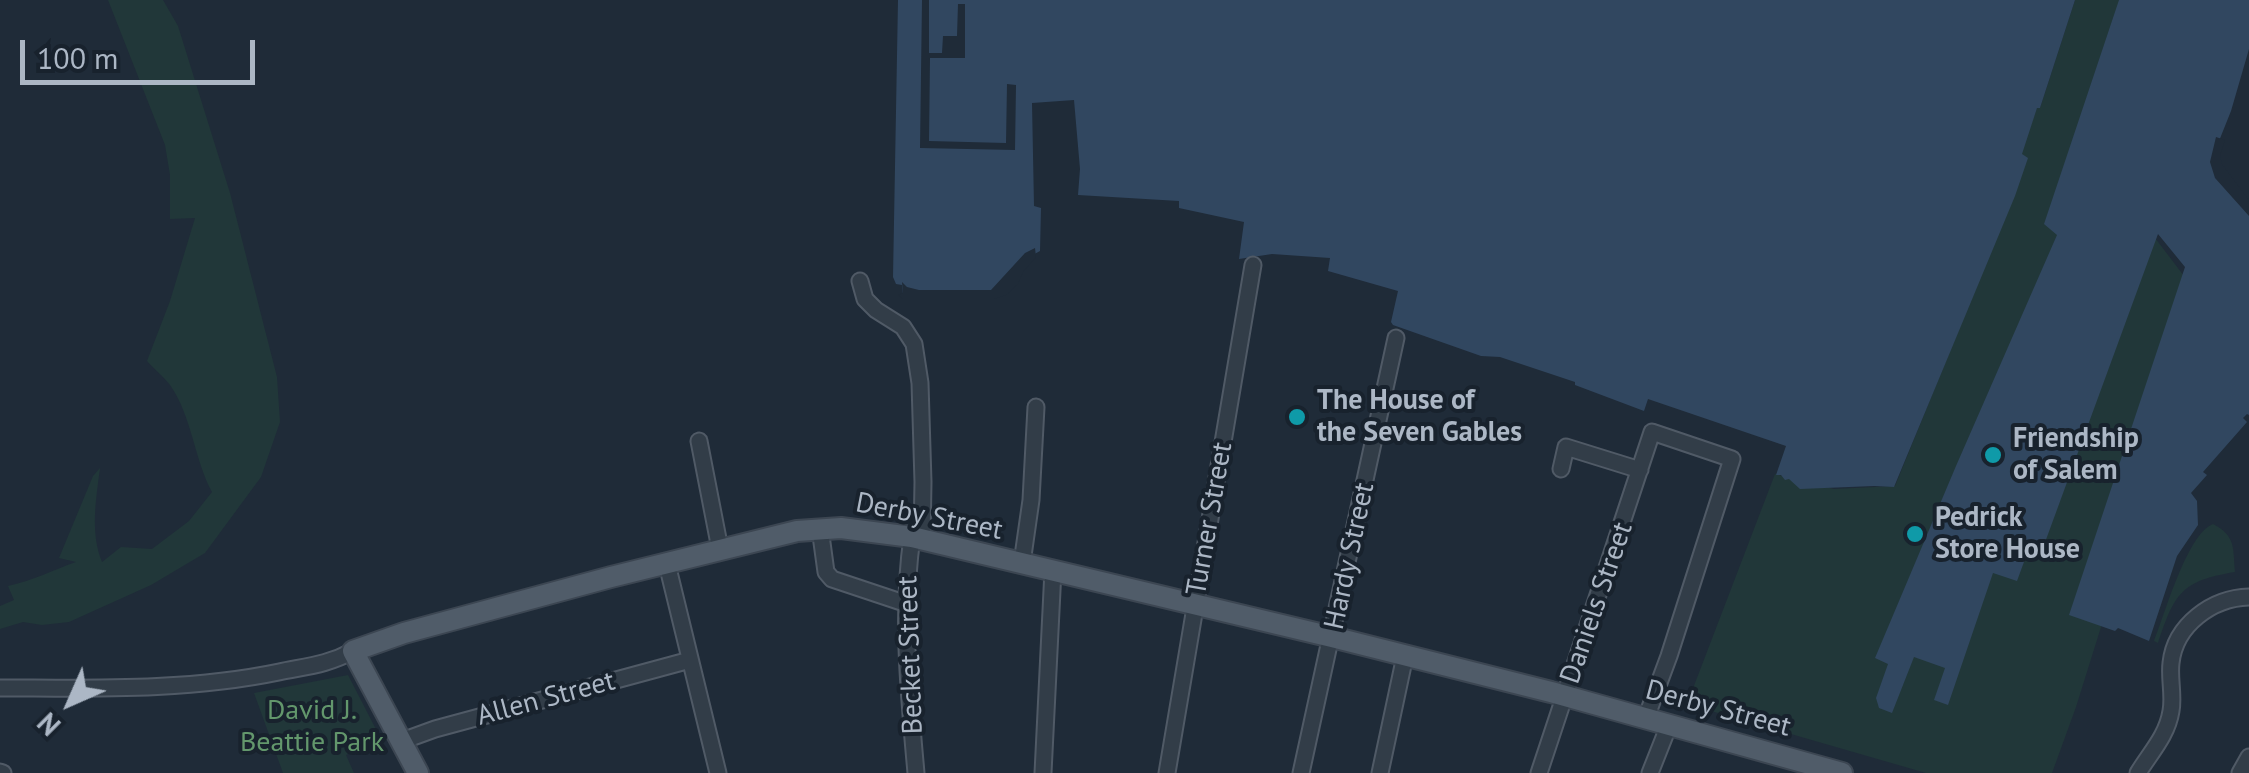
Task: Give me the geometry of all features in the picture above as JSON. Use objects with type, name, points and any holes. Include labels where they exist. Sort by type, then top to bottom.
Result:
[{"type":"main road","name":"Derby Street","points":[[353,651],[720,550],[820,528],[859,529],[916,538],[1332,637],[1565,696],[1842,773]]},
{"type":"main road","points":[[353,651],[418,773]]},
{"type":"street","name":"Turner Street","points":[[1167,773],[1253,266]]},
{"type":"street","name":"Becket Street","points":[[860,281],[865,299],[903,327],[914,344],[920,383],[923,482],[907,604],[916,773]]},
{"type":"street","name":"Hardy Street","points":[[1301,773],[1396,338]]},
{"type":"street","points":[[1022,563],[1031,500],[1036,407]]},
{"type":"street","name":"Daniels Street","points":[[1539,773],[1652,432],[1732,459],[1646,718]]},
{"type":"street","points":[[699,440],[720,550]]},
{"type":"street","points":[[1561,469],[1566,440],[1640,470]]},
{"type":"street","points":[[820,528],[826,572],[832,580],[907,604]]},
{"type":"street","points":[[666,564],[718,773]]},
{"type":"street","points":[[1043,773],[1053,570]]},
{"type":"street","points":[[2138,773],[2168,725],[2172,708],[2171,663],[2181,634],[2207,609],[2249,598]]},
{"type":"street","name":"Derby Street","points":[[0,688],[189,685],[332,662],[353,651]]},
{"type":"street","points":[[1380,773],[1406,656]]},
{"type":"street","name":"Allen Street","points":[[402,741],[690,660]]},
{"type":"street","points":[[1650,773],[1669,724]]},
{"type":"street","points":[[2240,773],[2249,757]]},
{"type":"green space","points":[[108,0],[163,0],[178,26],[230,193],[277,377],[280,422],[261,477],[205,553],[151,585],[69,622],[23,622],[0,629],[0,606],[14,600],[8,586],[76,562],[59,558],[93,476],[100,468],[95,528],[102,562],[121,547],[152,549],[189,521],[212,492],[177,397],[147,361],[195,218],[170,219],[165,145]]},
{"type":"green space","points":[[2075,0],[2142,0],[2133,209],[2203,301],[2052,773],[1926,773],[1687,704],[1775,474],[1834,489],[1895,486],[1967,309]]},
{"type":"green space","points":[[2213,524],[2230,538],[2235,572],[2203,580],[2183,592],[2158,643],[2154,641],[2186,558],[2203,531]]},
{"type":"green space","name":"David J. Beattie Park","points":[[348,675],[381,739],[346,755],[354,773],[283,773],[254,693]]},
{"type":"water","points":[[898,0],[2075,0],[2022,154],[2028,158],[2015,196],[1894,487],[1800,489],[1789,479],[1776,475],[1786,446],[1648,399],[1644,411],[1575,382],[1500,357],[1481,356],[1393,325],[1398,291],[1328,271],[1330,258],[1272,254],[1239,259],[1244,222],[1179,208],[1179,201],[1078,195],[1080,169],[1074,100],[1032,103],[1034,206],[1041,208],[1040,251],[1029,257],[1004,290],[903,294],[902,285],[896,284],[893,277]]},
{"type":"water","points":[[2119,0],[2249,0],[2249,49],[2217,146],[2217,166],[2249,208],[2249,415],[2243,418],[2247,422],[2203,472],[2207,475],[2191,493],[2197,501],[2198,525],[2177,556],[2149,641],[2069,615],[2185,267],[2158,234],[2040,556],[2028,551],[2017,581],[1993,573],[1948,705],[1934,700],[1945,668],[1914,657],[1892,713],[1879,708],[1876,698],[1888,664],[1875,658],[2057,235],[2044,224]]},
{"type":"pier","points":[[922,0],[929,0],[929,53],[942,53],[943,36],[957,36],[958,4],[965,4],[965,58],[930,58],[929,141],[1006,143],[1007,84],[1016,85],[1015,150],[920,148]]},
{"type":"pier","points":[[2216,137],[2225,140],[2222,164],[2249,200],[2249,216],[2215,178],[2210,162]]},
{"type":"pier","points":[[1035,248],[1036,257],[1006,295],[994,299],[903,299],[898,295],[903,293],[902,282],[919,290],[991,290],[1025,253]]},
{"type":"place","name":"The House of the Seven Gables","points":[[1297,417]]},
{"type":"place","name":"Friendship of Salem","points":[[1993,455]]},
{"type":"place","name":"Pedrick Store House","points":[[1915,534]]}]
